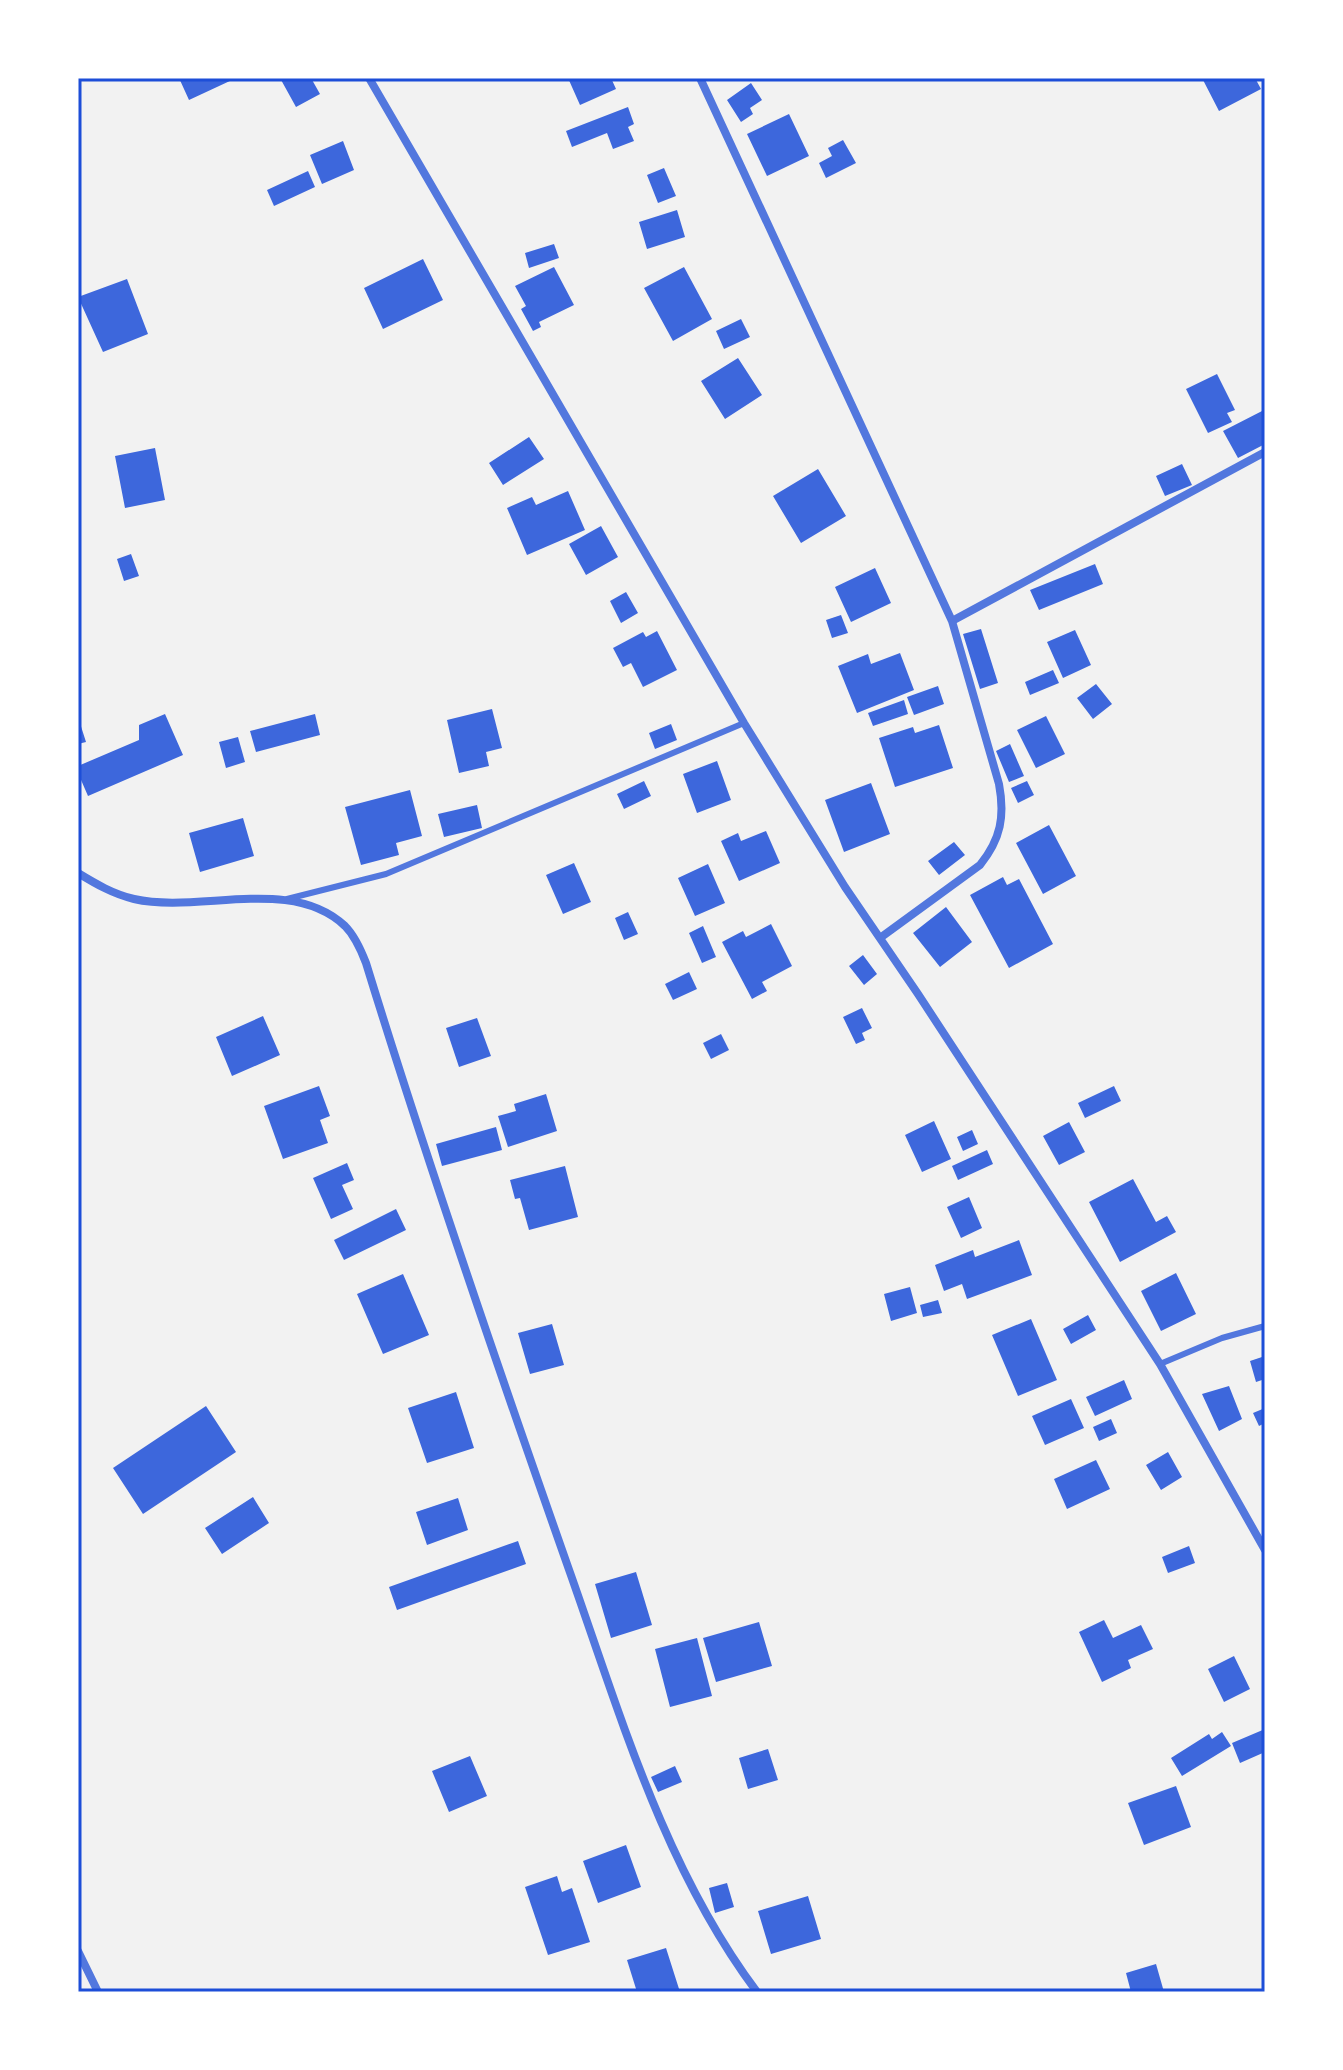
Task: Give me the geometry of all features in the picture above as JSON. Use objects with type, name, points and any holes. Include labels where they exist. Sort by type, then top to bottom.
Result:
[{"type":"street","points":[[369,78],[744,723],[845,887],[1160,1364],[1265,1550]]},
{"type":"street","points":[[700,78],[952,621],[999,784],[1003,804],[1000,834],[992,851],[980,865],[880,938]]},
{"type":"street","points":[[952,621],[1265,452]]},
{"type":"street","points":[[78,873],[106,890],[136,899],[170,902],[287,899],[330,914],[357,941],[500,1375],[631,1746],[688,1880],[730,1955],[757,1992]]},
{"type":"street","points":[[78,1951],[98,1992]]},
{"type":"lane","points":[[287,899],[386,874],[744,723]]},
{"type":"lane","points":[[1160,1364],[1222,1338],[1265,1326]]},
{"type":"building","points":[[179,78],[231,78],[232,80],[189,100]]},
{"type":"building","points":[[280,78],[311,78],[320,94],[296,107]]},
{"type":"building","points":[[568,78],[611,78],[616,89],[580,105]]},
{"type":"building","points":[[1202,78],[1255,78],[1261,89],[1219,111]]},
{"type":"building","points":[[751,83],[762,100],[750,108],[753,114],[741,122],[727,100]]},
{"type":"building","points":[[628,107],[634,124],[628,127],[634,141],[613,149],[607,133],[572,147],[566,131]]},
{"type":"building","points":[[789,114],[809,156],[767,176],[747,134]]},
{"type":"building","points":[[843,140],[856,163],[826,178],[819,163],[832,156],[828,148]]},
{"type":"building","points":[[343,141],[354,170],[322,184],[310,155]]},
{"type":"building","points":[[664,168],[676,196],[658,203],[647,175]]},
{"type":"building","points":[[308,171],[315,187],[274,206],[267,190]]},
{"type":"building","points":[[677,210],[685,237],[647,249],[639,222]]},
{"type":"building","points":[[554,244],[559,258],[529,268],[525,253]]},
{"type":"building","points":[[423,259],[443,300],[383,329],[364,288]]},
{"type":"building","points":[[554,267],[574,305],[539,322],[541,327],[533,331],[521,309],[526,306],[515,286]]},
{"type":"building","points":[[684,267],[712,319],[673,341],[644,288]]},
{"type":"building","points":[[127,279],[148,334],[103,352],[78,297]]},
{"type":"building","points":[[741,319],[750,337],[724,349],[716,331]]},
{"type":"building","points":[[738,358],[762,395],[725,419],[701,381]]},
{"type":"building","points":[[1217,374],[1235,410],[1227,413],[1232,422],[1208,433],[1186,389]]},
{"type":"building","points":[[1264,410],[1265,444],[1238,458],[1223,431]]},
{"type":"building","points":[[529,437],[544,459],[503,485],[489,463]]},
{"type":"building","points":[[155,448],[165,500],[125,508],[115,456]]},
{"type":"building","points":[[1182,464],[1192,485],[1165,496],[1156,476]]},
{"type":"building","points":[[818,469],[846,516],[801,543],[773,496]]},
{"type":"building","points":[[568,491],[585,530],[527,555],[507,508],[532,497],[536,505]]},
{"type":"building","points":[[601,526],[618,557],[586,575],[569,544]]},
{"type":"building","points":[[131,554],[139,576],[124,581],[117,559]]},
{"type":"building","points":[[1095,564],[1103,584],[1039,610],[1030,590]]},
{"type":"building","points":[[875,568],[891,603],[851,622],[835,587]]},
{"type":"building","points":[[626,592],[638,613],[621,623],[610,601]]},
{"type":"building","points":[[841,615],[848,633],[832,638],[826,620]]},
{"type":"building","points":[[981,629],[998,683],[980,689],[963,634]]},
{"type":"building","points":[[1075,630],[1091,665],[1063,678],[1047,642]]},
{"type":"building","points":[[657,631],[677,670],[643,687],[631,663],[623,667],[613,648],[643,632],[646,637]]},
{"type":"building","points":[[900,653],[914,690],[857,713],[838,666],[868,654],[871,664]]},
{"type":"building","points":[[1053,670],[1059,683],[1030,695],[1025,682]]},
{"type":"building","points":[[1096,684],[1112,704],[1093,719],[1077,698]]},
{"type":"building","points":[[938,686],[944,704],[914,715],[907,697]]},
{"type":"building","points":[[904,700],[908,714],[873,726],[868,713]]},
{"type":"building","points":[[492,709],[502,748],[486,752],[489,766],[459,773],[447,720]]},
{"type":"building","points":[[165,714],[183,755],[88,796],[78,766],[139,740],[139,725]]},
{"type":"building","points":[[315,714],[320,735],[256,752],[250,731]]},
{"type":"building","points":[[1046,716],[1065,754],[1036,768],[1017,730]]},
{"type":"building","points":[[78,717],[86,742],[78,744]]},
{"type":"building","points":[[671,724],[677,740],[655,749],[649,733]]},
{"type":"building","points":[[939,725],[953,768],[895,787],[879,738],[913,727],[915,733]]},
{"type":"building","points":[[238,737],[245,762],[226,768],[219,742]]},
{"type":"building","points":[[1010,744],[1024,776],[1009,782],[996,751]]},
{"type":"building","points":[[717,761],[731,800],[697,813],[683,774]]},
{"type":"building","points":[[644,781],[651,796],[624,809],[617,794]]},
{"type":"building","points":[[1027,781],[1034,795],[1018,803],[1011,788]]},
{"type":"building","points":[[871,783],[890,834],[844,852],[825,800]]},
{"type":"building","points":[[410,790],[422,836],[396,843],[399,855],[361,865],[345,807]]},
{"type":"building","points":[[477,805],[482,828],[444,837],[438,814]]},
{"type":"building","points":[[243,818],[254,856],[200,872],[189,833]]},
{"type":"building","points":[[1049,825],[1076,876],[1043,894],[1016,843]]},
{"type":"building","points":[[766,831],[780,863],[739,881],[721,841],[738,833],[741,841]]},
{"type":"building","points":[[954,842],[965,855],[939,875],[928,861]]},
{"type":"building","points":[[574,863],[591,902],[563,914],[546,875]]},
{"type":"building","points":[[708,864],[725,903],[695,916],[678,878]]},
{"type":"building","points":[[1003,877],[1007,885],[1019,879],[1053,944],[1009,968],[970,895]]},
{"type":"building","points":[[946,907],[972,942],[940,967],[913,933]]},
{"type":"building","points":[[628,912],[638,934],[624,940],[615,918]]},
{"type":"building","points":[[771,924],[792,966],[762,982],[767,991],[752,999],[722,942],[743,931],[746,937]]},
{"type":"building","points":[[703,926],[716,957],[702,963],[689,933]]},
{"type":"building","points":[[863,955],[877,974],[864,985],[849,966]]},
{"type":"building","points":[[689,972],[697,989],[673,1000],[665,984]]},
{"type":"building","points":[[862,1008],[872,1028],[862,1033],[865,1040],[856,1044],[843,1017]]},
{"type":"building","points":[[263,1016],[280,1055],[232,1076],[216,1037]]},
{"type":"building","points":[[477,1018],[491,1056],[459,1067],[446,1028]]},
{"type":"building","points":[[721,1034],[729,1050],[711,1059],[703,1043]]},
{"type":"building","points":[[319,1086],[330,1116],[320,1120],[328,1143],[283,1159],[264,1106]]},
{"type":"building","points":[[1114,1086],[1121,1101],[1085,1118],[1078,1103]]},
{"type":"building","points":[[546,1094],[557,1131],[508,1147],[498,1116],[516,1111],[514,1104]]},
{"type":"building","points":[[934,1121],[951,1159],[922,1172],[905,1135]]},
{"type":"building","points":[[1069,1122],[1085,1152],[1059,1165],[1043,1136]]},
{"type":"building","points":[[496,1127],[502,1150],[442,1166],[436,1144]]},
{"type":"building","points":[[972,1130],[978,1144],[963,1151],[957,1137]]},
{"type":"building","points":[[987,1150],[993,1164],[958,1180],[952,1166]]},
{"type":"building","points":[[347,1163],[354,1180],[342,1185],[353,1209],[331,1219],[313,1178]]},
{"type":"building","points":[[565,1166],[578,1217],[529,1230],[520,1198],[515,1199],[510,1180]]},
{"type":"building","points":[[1133,1179],[1156,1222],[1167,1216],[1176,1232],[1120,1262],[1089,1202]]},
{"type":"building","points":[[969,1197],[982,1228],[961,1238],[947,1207]]},
{"type":"building","points":[[396,1209],[406,1230],[344,1260],[334,1240]]},
{"type":"building","points":[[1019,1240],[1032,1275],[967,1299],[962,1284],[944,1291],[935,1265],[973,1250],[975,1257]]},
{"type":"building","points":[[1176,1273],[1196,1314],[1161,1331],[1141,1291]]},
{"type":"building","points":[[403,1274],[429,1335],[383,1354],[357,1294]]},
{"type":"building","points":[[910,1287],[917,1313],[891,1321],[884,1294]]},
{"type":"building","points":[[938,1300],[942,1313],[923,1317],[920,1305]]},
{"type":"building","points":[[1088,1315],[1096,1330],[1071,1344],[1063,1329]]},
{"type":"building","points":[[1031,1319],[1057,1380],[1018,1396],[992,1335]]},
{"type":"building","points":[[552,1324],[564,1365],[530,1374],[518,1333]]},
{"type":"building","points":[[1265,1356],[1265,1379],[1256,1382],[1250,1361]]},
{"type":"building","points":[[1124,1380],[1132,1399],[1095,1416],[1086,1397]]},
{"type":"building","points":[[1229,1386],[1242,1419],[1219,1431],[1202,1394]]},
{"type":"building","points":[[456,1392],[474,1448],[427,1463],[408,1408]]},
{"type":"building","points":[[1071,1399],[1084,1428],[1045,1445],[1032,1416]]},
{"type":"building","points":[[206,1406],[236,1452],[143,1514],[113,1468]]},
{"type":"building","points":[[1265,1408],[1265,1423],[1259,1426],[1253,1413]]},
{"type":"building","points":[[1111,1419],[1117,1433],[1099,1441],[1093,1427]]},
{"type":"building","points":[[1168,1452],[1182,1477],[1161,1490],[1146,1465]]},
{"type":"building","points":[[1096,1460],[1110,1489],[1067,1509],[1054,1479]]},
{"type":"building","points":[[253,1497],[269,1523],[222,1554],[205,1528]]},
{"type":"building","points":[[458,1498],[468,1530],[427,1545],[416,1512]]},
{"type":"building","points":[[518,1541],[526,1564],[397,1610],[389,1587]]},
{"type":"building","points":[[1189,1546],[1195,1563],[1168,1573],[1162,1557]]},
{"type":"building","points":[[636,1572],[652,1625],[611,1638],[595,1584]]},
{"type":"building","points":[[1104,1620],[1113,1638],[1141,1625],[1153,1649],[1128,1660],[1131,1668],[1102,1682],[1079,1632]]},
{"type":"building","points":[[759,1622],[772,1666],[716,1682],[703,1638]]},
{"type":"building","points":[[697,1638],[712,1696],[670,1707],[655,1649]]},
{"type":"building","points":[[1234,1656],[1250,1689],[1224,1702],[1208,1669]]},
{"type":"building","points":[[1265,1729],[1265,1752],[1240,1763],[1232,1743]]},
{"type":"building","points":[[1222,1732],[1231,1746],[1182,1776],[1171,1758],[1209,1734],[1212,1739]]},
{"type":"building","points":[[768,1749],[778,1780],[748,1789],[739,1758]]},
{"type":"building","points":[[470,1756],[487,1796],[449,1812],[432,1771]]},
{"type":"building","points":[[675,1766],[682,1782],[658,1792],[651,1777]]},
{"type":"building","points":[[1176,1786],[1191,1827],[1144,1845],[1128,1803]]},
{"type":"building","points":[[626,1845],[641,1887],[598,1903],[583,1861]]},
{"type":"building","points":[[557,1876],[562,1892],[572,1888],[590,1942],[548,1955],[525,1887]]},
{"type":"building","points":[[727,1883],[734,1907],[715,1913],[709,1888]]},
{"type":"building","points":[[808,1896],[821,1939],[771,1954],[758,1911]]},
{"type":"building","points":[[666,1948],[680,1992],[637,1992],[627,1960]]},
{"type":"building","points":[[1156,1964],[1164,1992],[1131,1992],[1126,1973]]}]
